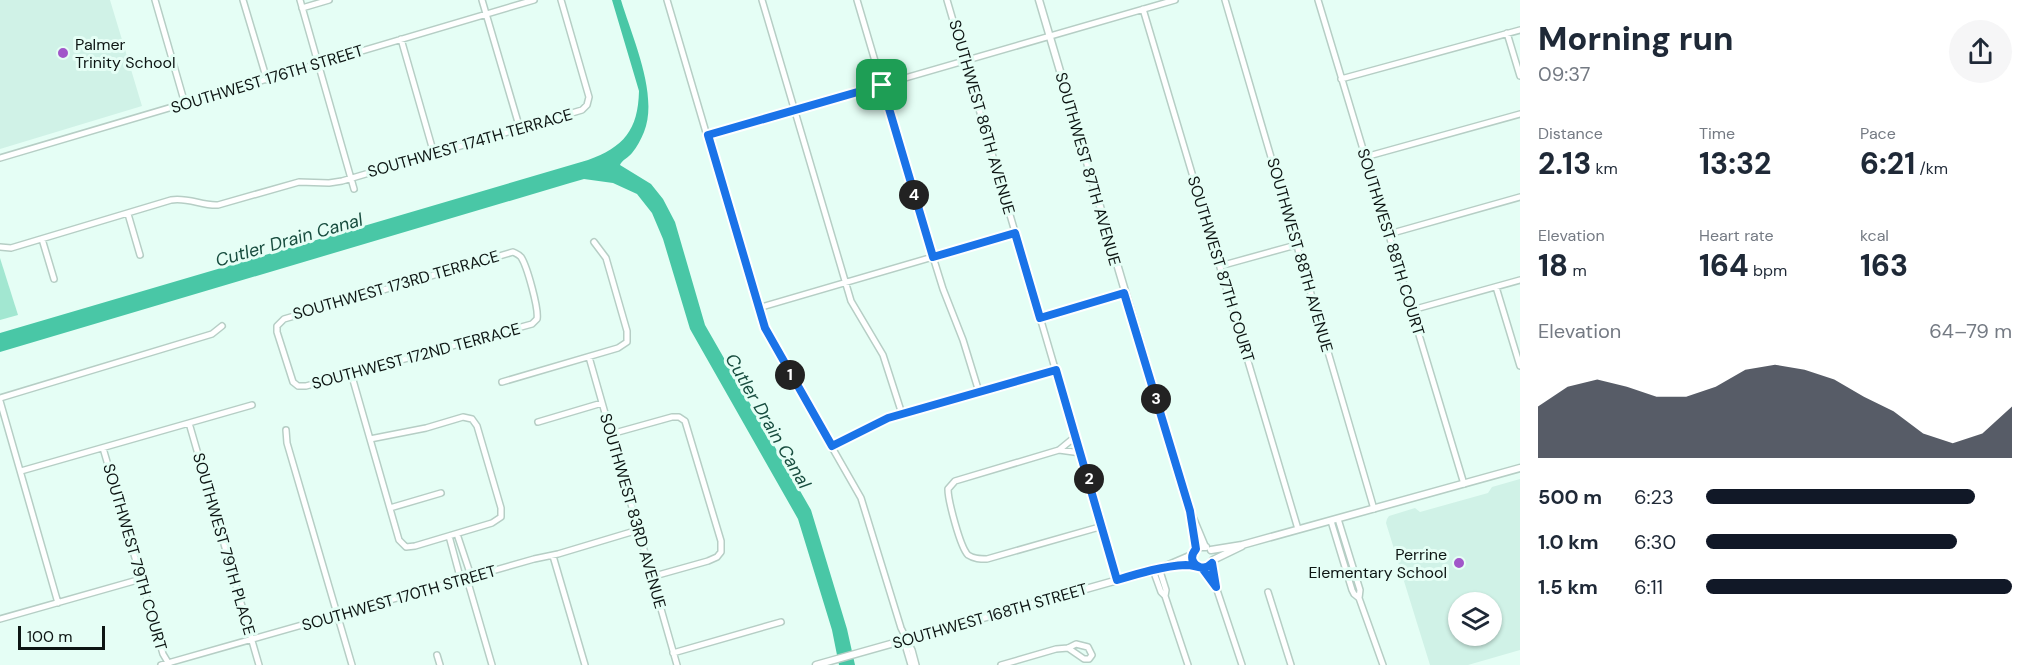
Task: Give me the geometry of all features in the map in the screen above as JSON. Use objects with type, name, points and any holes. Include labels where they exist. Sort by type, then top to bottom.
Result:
[{"type":"street","points":[[155,0],[186,104]]},
{"type":"street","points":[[243,0],[267,80]]},
{"type":"street","points":[[300,0],[354,189]]},
{"type":"street","points":[[302,8],[328,0]]},
{"type":"street","points":[[482,0],[520,129]]},
{"type":"street","name":"SOUTHWEST 176TH STREET","points":[[0,158],[534,0]]},
{"type":"street","name":"SOUTHWEST 174TH TERRACE","points":[[0,248],[11,248],[178,199],[218,205],[299,182],[329,183],[351,178],[579,111],[587,105],[589,94],[561,0]]},
{"type":"street","points":[[667,0],[758,308],[774,346],[864,506],[901,628],[912,650],[914,665]]},
{"type":"street","points":[[762,0],[845,283],[856,312],[887,363],[902,414]]},
{"type":"street","points":[[856,0],[943,289],[963,340],[979,392]]},
{"type":"street","name":"SOUTHWEST 86TH AVENUE","points":[[948,0],[1117,580]]},
{"type":"street","name":"SOUTHWEST 87TH AVENUE","points":[[1039,0],[1190,511],[1213,561]]},
{"type":"street","points":[[708,135],[1175,0]]},
{"type":"street","name":"SOUTHWEST 88TH AVENUE","points":[[1225,0],[1374,509]]},
{"type":"street","name":"SOUTHWEST 88TH COURT","points":[[1318,0],[1464,484]]},
{"type":"street","name":"SOUTHWEST 87TH COURT","points":[[1143,9],[1298,530]]},
{"type":"street","points":[[1341,79],[1520,30]]},
{"type":"street","points":[[1507,33],[1520,76]]},
{"type":"street","points":[[401,39],[434,154]]},
{"type":"street","points":[[1365,157],[1520,114]]},
{"type":"street","points":[[1389,234],[1520,197]]},
{"type":"street","points":[[128,214],[140,255]]},
{"type":"street","points":[[758,308],[1015,233]]},
{"type":"street","points":[[42,239],[54,279]]},
{"type":"street","points":[[502,382],[618,348],[627,342],[627,330],[606,258],[594,242]]},
{"type":"street","points":[[1220,266],[1296,245]]},
{"type":"street","name":"SOUTHWEST 172ND TERRACE","points":[[295,384],[306,386],[521,328],[535,321],[537,310],[520,257],[516,253]]},
{"type":"street","name":"SOUTHWEST 173RD TERRACE","points":[[295,384],[291,378],[277,332],[279,323],[287,318],[452,268],[516,253]]},
{"type":"street","points":[[1412,310],[1520,280]]},
{"type":"street","points":[[1496,287],[1520,366]]},
{"type":"street","points":[[1040,318],[1124,293]]},
{"type":"street","points":[[58,603],[0,399],[212,334],[222,326]]},
{"type":"street","name":"SOUTHWEST 83RD AVENUE","points":[[589,357],[677,665]]},
{"type":"street","points":[[832,446],[879,421],[1056,370]]},
{"type":"street","points":[[351,373],[399,540],[403,546],[416,546],[492,524],[501,517],[501,508],[477,426],[472,419],[463,417],[426,428],[370,439]]},
{"type":"street","points":[[538,422],[602,403]]},
{"type":"street","points":[[21,471],[252,405]]},
{"type":"street","points":[[611,434],[672,417],[682,419],[688,428],[721,541],[722,547],[719,555],[708,561],[651,577]]},
{"type":"street","name":"SOUTHWEST 79TH PLACE","points":[[189,423],[259,665]]},
{"type":"street","points":[[286,430],[287,443],[352,665]]},
{"type":"street","points":[[1076,436],[1059,450],[971,475],[949,486],[948,494],[964,548],[975,559],[987,559],[1103,526]]},
{"type":"street","name":"SOUTHWEST 79TH COURT","points":[[103,448],[163,654],[169,664]]},
{"type":"street","points":[[1059,450],[1081,453]]},
{"type":"street","points":[[1208,548],[1242,545],[1520,468]]},
{"type":"street","points":[[390,508],[441,493]]},
{"type":"street","name":"SOUTHWEST 87TH AVENUE","points":[[1190,511],[1194,552],[1198,567]]},
{"type":"street","points":[[1334,520],[1354,594],[1359,598],[1383,665]]},
{"type":"street","name":"SOUTHWEST 170TH STREET","points":[[161,665],[534,559],[554,556],[638,530]]},
{"type":"street","points":[[457,534],[469,570],[467,579],[492,665]]},
{"type":"street","points":[[449,536],[459,573],[467,579]]},
{"type":"street","points":[[1198,567],[1208,567],[1213,561],[1242,545]]},
{"type":"street","name":"SOUTHWEST 168TH STREET","points":[[816,665],[1159,568],[1208,548]]},
{"type":"street","points":[[554,556],[585,665]]},
{"type":"street","points":[[1213,561],[1216,587],[1242,665]]},
{"type":"street","points":[[1198,567],[1216,587]]},
{"type":"street","name":"SOUTHWEST 168TH STREET","points":[[1159,568],[1198,567]]},
{"type":"street","points":[[1159,568],[1161,592],[1165,596],[1188,665]]},
{"type":"street","points":[[0,619],[141,579]]},
{"type":"street","points":[[1268,592],[1291,665]]},
{"type":"street","points":[[673,653],[781,622]]},
{"type":"street","points":[[1001,665],[1068,648]]},
{"type":"street","points":[[437,656],[440,665]]},
{"type":"shaded area","name":"Palmer Trinity School","points":[[0,0],[110,0],[142,106],[0,149]]},
{"type":"shaded area","points":[[612,0],[621,0],[642,66],[648,101],[648,117],[643,135],[634,151],[620,165],[651,184],[663,199],[675,222],[705,325],[811,510],[847,629],[855,665],[839,665],[832,630],[798,519],[690,329],[663,239],[652,213],[637,194],[613,183],[584,179],[0,352],[0,333],[588,160],[611,149],[620,143],[632,127],[636,116],[639,91]]},
{"type":"shaded area","points":[[0,258],[18,315],[0,320]]},
{"type":"shaded area","name":"Perrine Elementary School","points":[[1520,479],[1520,650],[1468,665],[1430,665],[1386,523],[1387,519],[1389,516],[1415,508],[1420,512],[1488,493],[1492,487]]},
{"type":"place","name":"Palmer Trinity School","points":[[63,53]]},
{"type":"place","name":"Perrine Elementary School","points":[[1459,563]]},
{"type":"route","points":[[882,85],[708,135],[765,328],[832,446],[879,421],[1056,370],[1117,580],[1164,567],[1195,565],[1205,568],[1212,563],[1216,587],[1202,568],[1197,567],[1195,565],[1193,562],[1192,559],[1196,549],[1189,517],[1190,511],[1124,293],[1040,318],[1015,233],[933,257],[882,85]]},
{"type":"water label","name":"Cutler Drain Canal","points":[[289,240]]},
{"type":"water label","name":"Cutler Drain Canal","points":[[768,421]]}]
